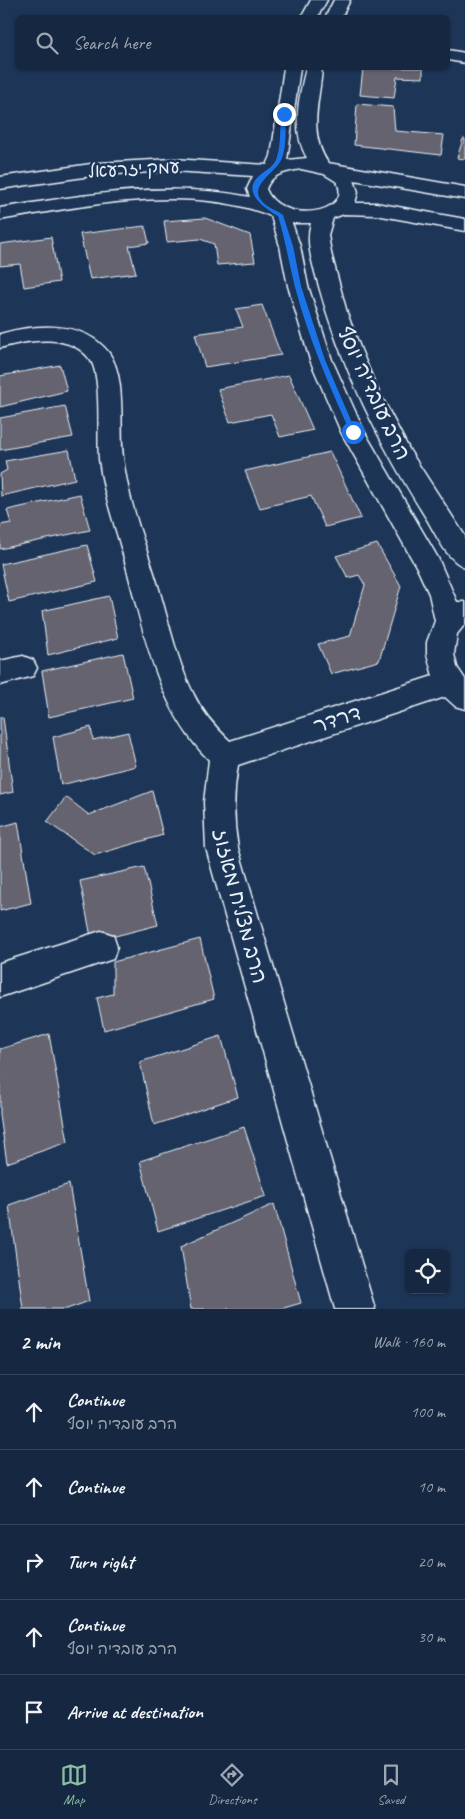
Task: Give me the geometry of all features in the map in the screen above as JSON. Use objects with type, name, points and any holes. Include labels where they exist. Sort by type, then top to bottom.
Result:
[{"type":"street","points":[[311,15],[319,0]]},
{"type":"street","points":[[334,15],[342,0]]},
{"type":"street","points":[[450,55],[465,58]]},
{"type":"street","points":[[292,70],[284,114],[280,156],[272,169],[260,178],[255,188],[257,198],[272,210],[299,218],[332,212],[376,209],[465,225]]},
{"type":"street","points":[[314,70],[307,112],[307,142],[312,155],[344,180],[349,190],[346,202],[332,212]]},
{"type":"street","points":[[272,169],[301,163],[465,193]]},
{"type":"street","name":"עמק יזרעאל","points":[[0,183],[98,168],[164,165],[272,169]]},
{"type":"street","name":"עמק יזרעאל","points":[[0,214],[109,197],[173,194],[219,197],[272,210]]},
{"type":"street","name":"הרב עובדיה יוסף","points":[[272,210],[290,246],[298,286],[321,360],[353,432],[428,565],[442,594],[457,617]]},
{"type":"street","name":"הרב עובדיה יוסף","points":[[332,212],[319,230],[321,254],[331,294],[352,356],[384,424],[438,517],[465,557]]},
{"type":"street","points":[[0,341],[19,335],[56,334],[82,341],[101,359],[106,377],[110,450],[120,502],[174,683],[184,709],[202,734],[225,756]]},
{"type":"street","points":[[457,617],[443,632],[440,659],[457,690]]},
{"type":"street","name":"דרדר","points":[[225,756],[457,690]]},
{"type":"street","name":"הרב מצליח מאזוז","points":[[225,756],[219,783],[217,819],[222,848],[355,1309]]},
{"type":"street","points":[[0,980],[101,947]]},
{"type":"building","points":[[363,70],[423,70],[423,78],[397,77],[394,98],[360,95]]},
{"type":"building","points":[[357,104],[393,107],[395,131],[444,135],[441,155],[354,145]]},
{"type":"building","points":[[463,139],[465,139],[465,159],[457,158]]},
{"type":"building","points":[[205,218],[250,235],[255,262],[217,265],[214,244],[200,239],[167,242],[164,221]]},
{"type":"building","points":[[145,226],[149,243],[129,246],[136,273],[90,279],[80,234]]},
{"type":"building","points":[[51,237],[59,282],[24,287],[20,264],[0,266],[0,244]]},
{"type":"building","points":[[262,305],[281,355],[205,367],[195,334],[243,327],[236,309]]},
{"type":"building","points":[[60,365],[67,391],[0,407],[0,376]]},
{"type":"building","points":[[289,375],[313,430],[280,437],[271,414],[230,422],[218,389]]},
{"type":"building","points":[[65,406],[73,437],[0,450],[0,418]]},
{"type":"building","points":[[69,450],[75,479],[1,496],[0,474],[7,470],[5,461]]},
{"type":"building","points":[[330,452],[361,518],[325,527],[311,496],[260,508],[245,471]]},
{"type":"building","points":[[80,494],[90,530],[0,549],[0,525],[11,523],[7,510]]},
{"type":"building","points":[[377,544],[401,586],[379,661],[331,674],[318,644],[350,636],[365,585],[359,575],[348,578],[336,556]]},
{"type":"building","points":[[87,545],[97,582],[9,602],[1,564]]},
{"type":"building","points":[[109,596],[118,638],[48,655],[42,611]]},
{"type":"building","points":[[123,653],[133,698],[49,717],[42,671]]},
{"type":"building","points":[[0,717],[3,717],[13,792],[0,795]]},
{"type":"building","points":[[91,727],[93,740],[128,732],[136,766],[61,785],[53,737]]},
{"type":"building","points":[[152,791],[163,835],[95,855],[47,822],[66,797],[89,815]]},
{"type":"building","points":[[18,822],[31,903],[0,911],[0,827]]},
{"type":"building","points":[[144,867],[158,925],[92,942],[80,881]]},
{"type":"building","points":[[200,939],[214,999],[104,1030],[97,998],[113,994],[113,962]]},
{"type":"building","points":[[49,1034],[68,1142],[7,1163],[0,1115],[0,1049]]},
{"type":"building","points":[[221,1036],[238,1097],[154,1125],[140,1062]]},
{"type":"building","points":[[244,1127],[266,1196],[158,1231],[140,1161]]},
{"type":"building","points":[[69,1184],[89,1301],[67,1309],[23,1309],[9,1205]]},
{"type":"building","points":[[274,1204],[301,1303],[280,1309],[191,1309],[181,1246]]},
{"type":"route","points":[[284,114],[280,156],[275,168],[260,178],[255,188],[257,198],[264,206],[280,215],[286,229],[298,286],[321,360],[353,432]]}]
